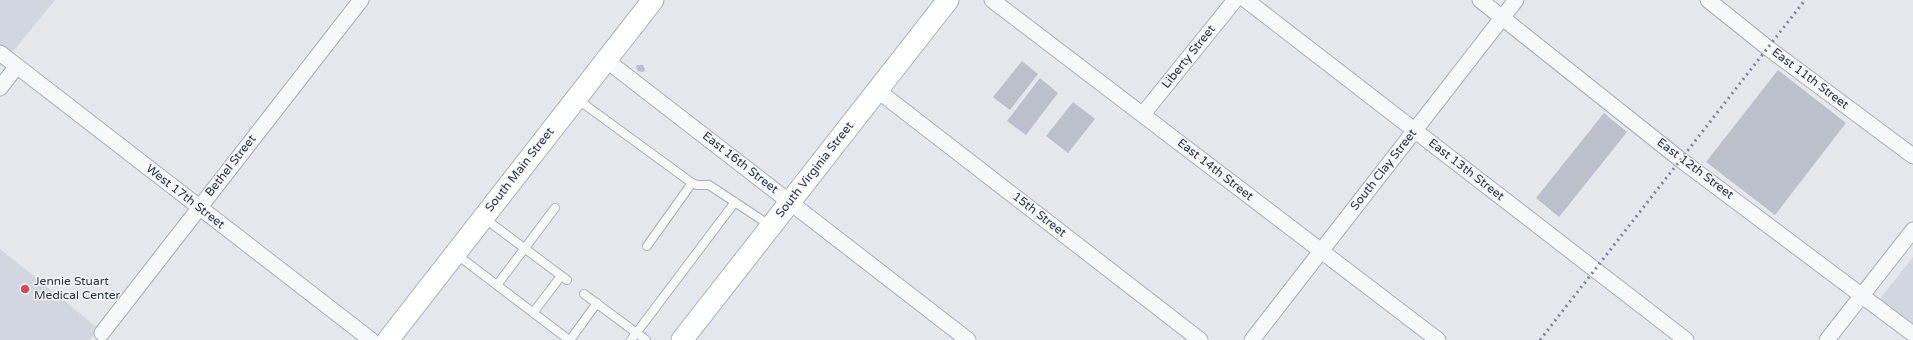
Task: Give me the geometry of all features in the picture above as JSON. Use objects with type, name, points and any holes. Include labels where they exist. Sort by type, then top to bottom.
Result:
[{"type":"main road","name":"South Main Street","points":[[388,340],[653,0]]},
{"type":"main road","name":"South Virginia Street","points":[[682,340],[948,0]]},
{"type":"street","name":"Bethel Street","points":[[102,333],[361,0]]},
{"type":"street","name":"East 14th Street","points":[[992,0],[1438,340]]},
{"type":"street","name":"Liberty Street","points":[[1143,114],[1235,0]]},
{"type":"street","name":"East 13th Street","points":[[1246,0],[1686,340]]},
{"type":"street","name":"East 12th Street","points":[[1480,0],[1681,160],[1913,334]]},
{"type":"street","name":"South Clay Street","points":[[1252,340],[1516,0]]},
{"type":"street","name":"East 11th Street","points":[[1708,0],[1768,48],[1913,156]]},
{"type":"street","name":"West 17th Street","points":[[0,54],[371,340]]},
{"type":"street","name":"East 16th Street","points":[[606,60],[968,340]]},
{"type":"street","points":[[0,88],[17,66]]},
{"type":"street","name":"15th Street","points":[[877,90],[1200,340]]},
{"type":"street","points":[[1827,340],[1913,230]]},
{"type":"lane","points":[[576,98],[692,183],[697,185],[710,185],[771,226]]},
{"type":"lane","points":[[647,246],[692,183]]},
{"type":"lane","points":[[634,337],[735,202]]},
{"type":"lane","points":[[497,285],[555,208]]},
{"type":"lane","points":[[483,218],[564,278],[533,313]]},
{"type":"lane","points":[[455,254],[570,340],[597,303]]},
{"type":"lane","points":[[584,294],[597,303],[634,337],[646,340]]},
{"type":"shaded area","points":[[0,0],[55,0],[0,67]]},
{"type":"shaded area","name":"Jennie Stuart Medical Center","points":[[0,249],[99,329],[90,340],[0,340]]},
{"type":"shaded area","points":[[1913,257],[1913,324],[1880,299]]},
{"type":"building","points":[[1022,61],[1038,74],[1010,110],[993,97]]},
{"type":"building","points":[[637,65],[643,65],[645,70],[643,72],[638,71],[636,67]]},
{"type":"building","points":[[1778,70],[1846,123],[1775,215],[1706,162]]},
{"type":"building","points":[[1040,78],[1058,93],[1026,135],[1007,121]]},
{"type":"building","points":[[1073,102],[1095,119],[1068,153],[1046,136]]},
{"type":"building","points":[[1604,113],[1627,132],[1559,217],[1536,198]]},
{"type":"railway","points":[[1540,340],[1805,0]]},
{"type":"place","name":"Jennie Stuart Medical Center","points":[[25,289]]}]
